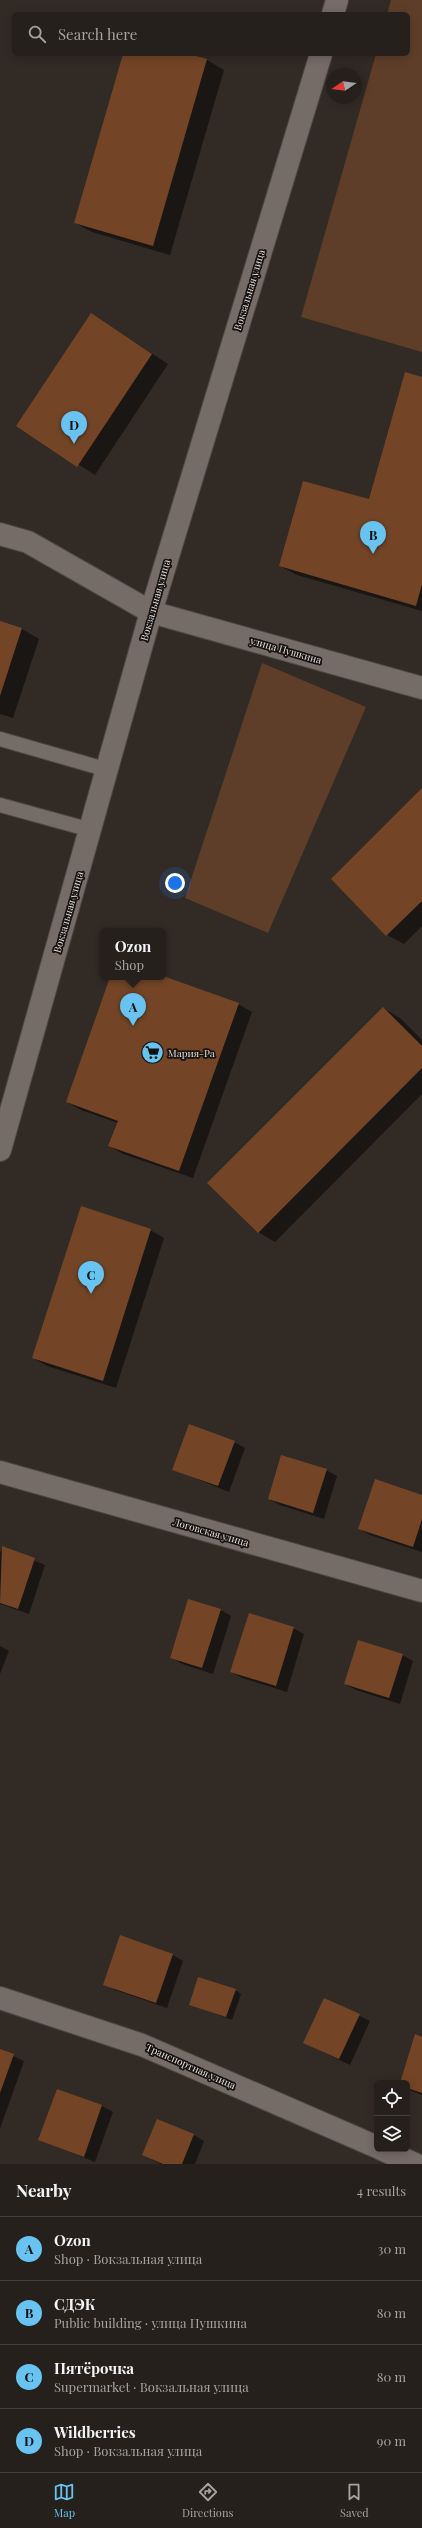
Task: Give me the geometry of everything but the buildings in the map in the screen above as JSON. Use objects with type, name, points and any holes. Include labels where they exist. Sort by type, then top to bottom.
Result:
[{"type":"street","points":[[334,12],[337,0]]},
{"type":"street","name":"Вокзальная улица","points":[[0,1150],[108,770],[151,612],[320,56]]},
{"type":"street","name":"улица Пушкина","points":[[0,534],[28,542],[151,612],[422,688]]},
{"type":"street","name":"Логовская улица","points":[[0,1472],[422,1591]]},
{"type":"street","name":"Транспортная улица","points":[[0,1998],[142,2045],[374,2146]]},
{"type":"street","points":[[388,2152],[415,2164]]},
{"type":"lane","points":[[0,739],[108,770]]},
{"type":"lane","points":[[0,804],[91,830]]},
{"type":"shaded area","points":[[391,0],[422,0],[422,352],[301,317],[375,56],[410,56],[410,12],[388,12]]},
{"type":"shaded area","points":[[262,663],[366,707],[268,933],[185,898]]},
{"type":"place","name":"Wildberries","points":[[74,444]]},
{"type":"place","name":"СДЭК","points":[[373,554]]},
{"type":"place","name":"Ozon","points":[[133,1026]]},
{"type":"place","name":"Мария-Ра","points":[[152,1053]]},
{"type":"place","name":"Пятёрочка","points":[[91,1294]]}]
